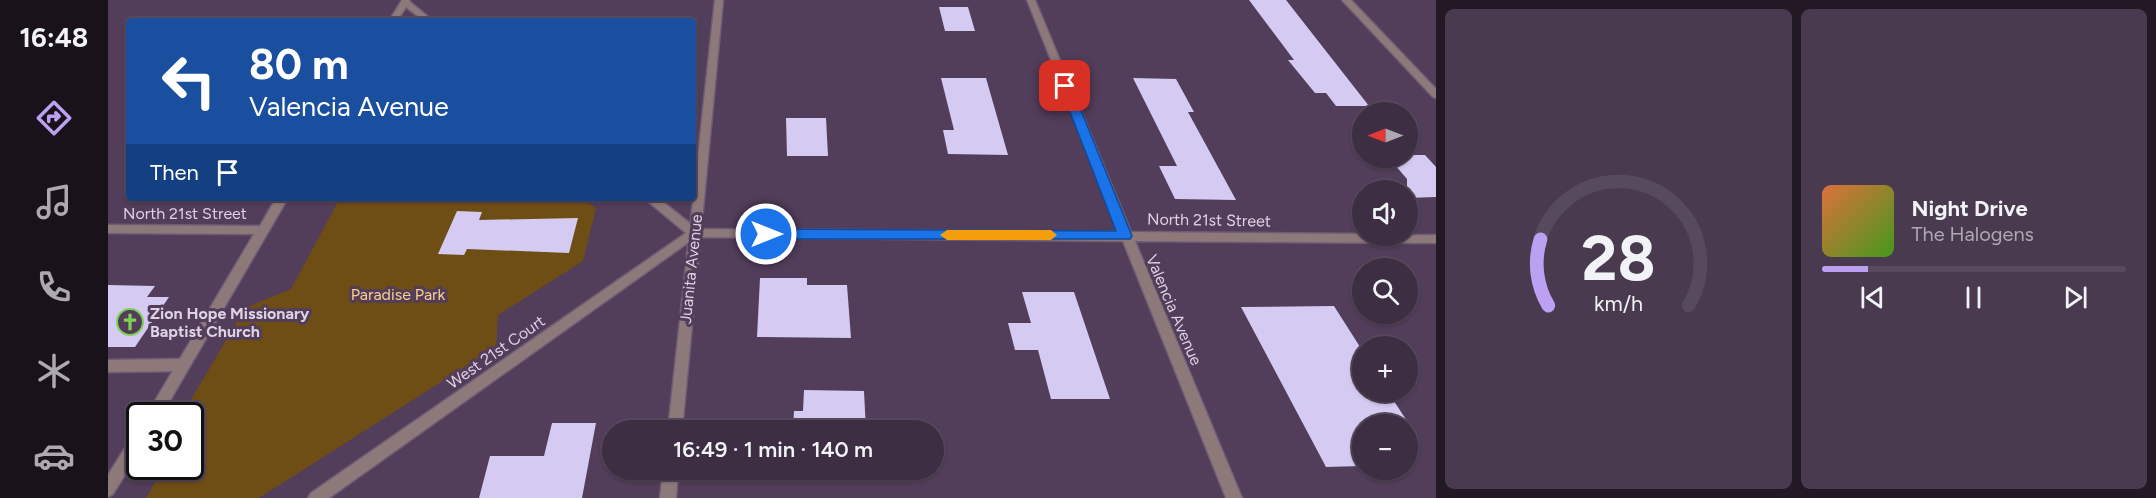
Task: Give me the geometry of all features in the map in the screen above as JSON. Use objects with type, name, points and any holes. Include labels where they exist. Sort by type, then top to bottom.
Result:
[{"type":"street","name":"Juanita Avenue","points":[[676,420],[694,233],[707,140],[719,0]]},
{"type":"street","name":"Valencia Avenue","points":[[1031,0],[1125,236],[1234,498]]},
{"type":"street","points":[[1346,0],[1436,95]]},
{"type":"street","points":[[395,18],[405,1],[425,18]]},
{"type":"street","points":[[161,402],[280,201]]},
{"type":"street","points":[[654,201],[694,233]]},
{"type":"street","name":"North 21st Street","points":[[108,229],[263,230]]},
{"type":"street","name":"North 21st Street","points":[[694,233],[1436,239]]},
{"type":"street","name":"West 21st Court","points":[[316,498],[694,233]]},
{"type":"street","points":[[108,366],[183,365]]},
{"type":"street","points":[[108,489],[126,460]]},
{"type":"street","points":[[668,498],[670,480]]},
{"type":"green space","name":"Paradise Park","points":[[338,201],[585,201],[596,208],[583,261],[498,315],[496,347],[259,498],[146,498],[156,480],[204,480],[204,402],[190,402],[245,308],[291,289]]},
{"type":"building","points":[[1249,0],[1286,0],[1366,102],[1352,102],[1352,106],[1336,106],[1326,93],[1315,93],[1288,60],[1294,60]]},
{"type":"building","points":[[939,7],[968,7],[975,31],[945,31]]},
{"type":"building","points":[[941,78],[986,78],[1008,155],[948,154],[943,130],[954,130]]},
{"type":"building","points":[[1133,78],[1176,79],[1194,112],[1188,112],[1236,200],[1175,199],[1159,166],[1177,166]]},
{"type":"building","points":[[786,118],[826,118],[828,156],[787,156]]},
{"type":"building","points":[[1418,155],[1425,155],[1436,167],[1436,197],[1418,198],[1418,180],[1407,179],[1398,168],[1418,168]]},
{"type":"building","points":[[457,211],[482,212],[479,220],[578,218],[569,253],[467,249],[464,255],[438,254]]},
{"type":"building","points":[[760,278],[807,278],[807,285],[847,285],[851,338],[757,337]]},
{"type":"building","name":"Zion Hope Missionary Baptist Church","points":[[108,285],[155,286],[147,297],[169,297],[135,347],[108,347]]},
{"type":"building","points":[[1022,292],[1074,292],[1110,399],[1051,399],[1038,350],[1015,350],[1008,323],[1031,323]]},
{"type":"building","points":[[1334,306],[1353,336],[1352,402],[1395,402],[1402,414],[1352,414],[1352,466],[1326,467],[1241,307]]},
{"type":"building","points":[[804,390],[864,391],[865,420],[794,420],[794,411],[803,411]]},
{"type":"building","points":[[552,423],[596,423],[582,498],[479,498],[490,456],[544,456]]},
{"type":"building","points":[[792,480],[851,480],[851,482]]},
{"type":"slow traffic","points":[[947,235],[1051,235]]},
{"type":"place","name":"Zion Hope Missionary Baptist Church","points":[[130,322]]},
{"type":"route","points":[[766,234],[1125,236],[1065,86]]}]
